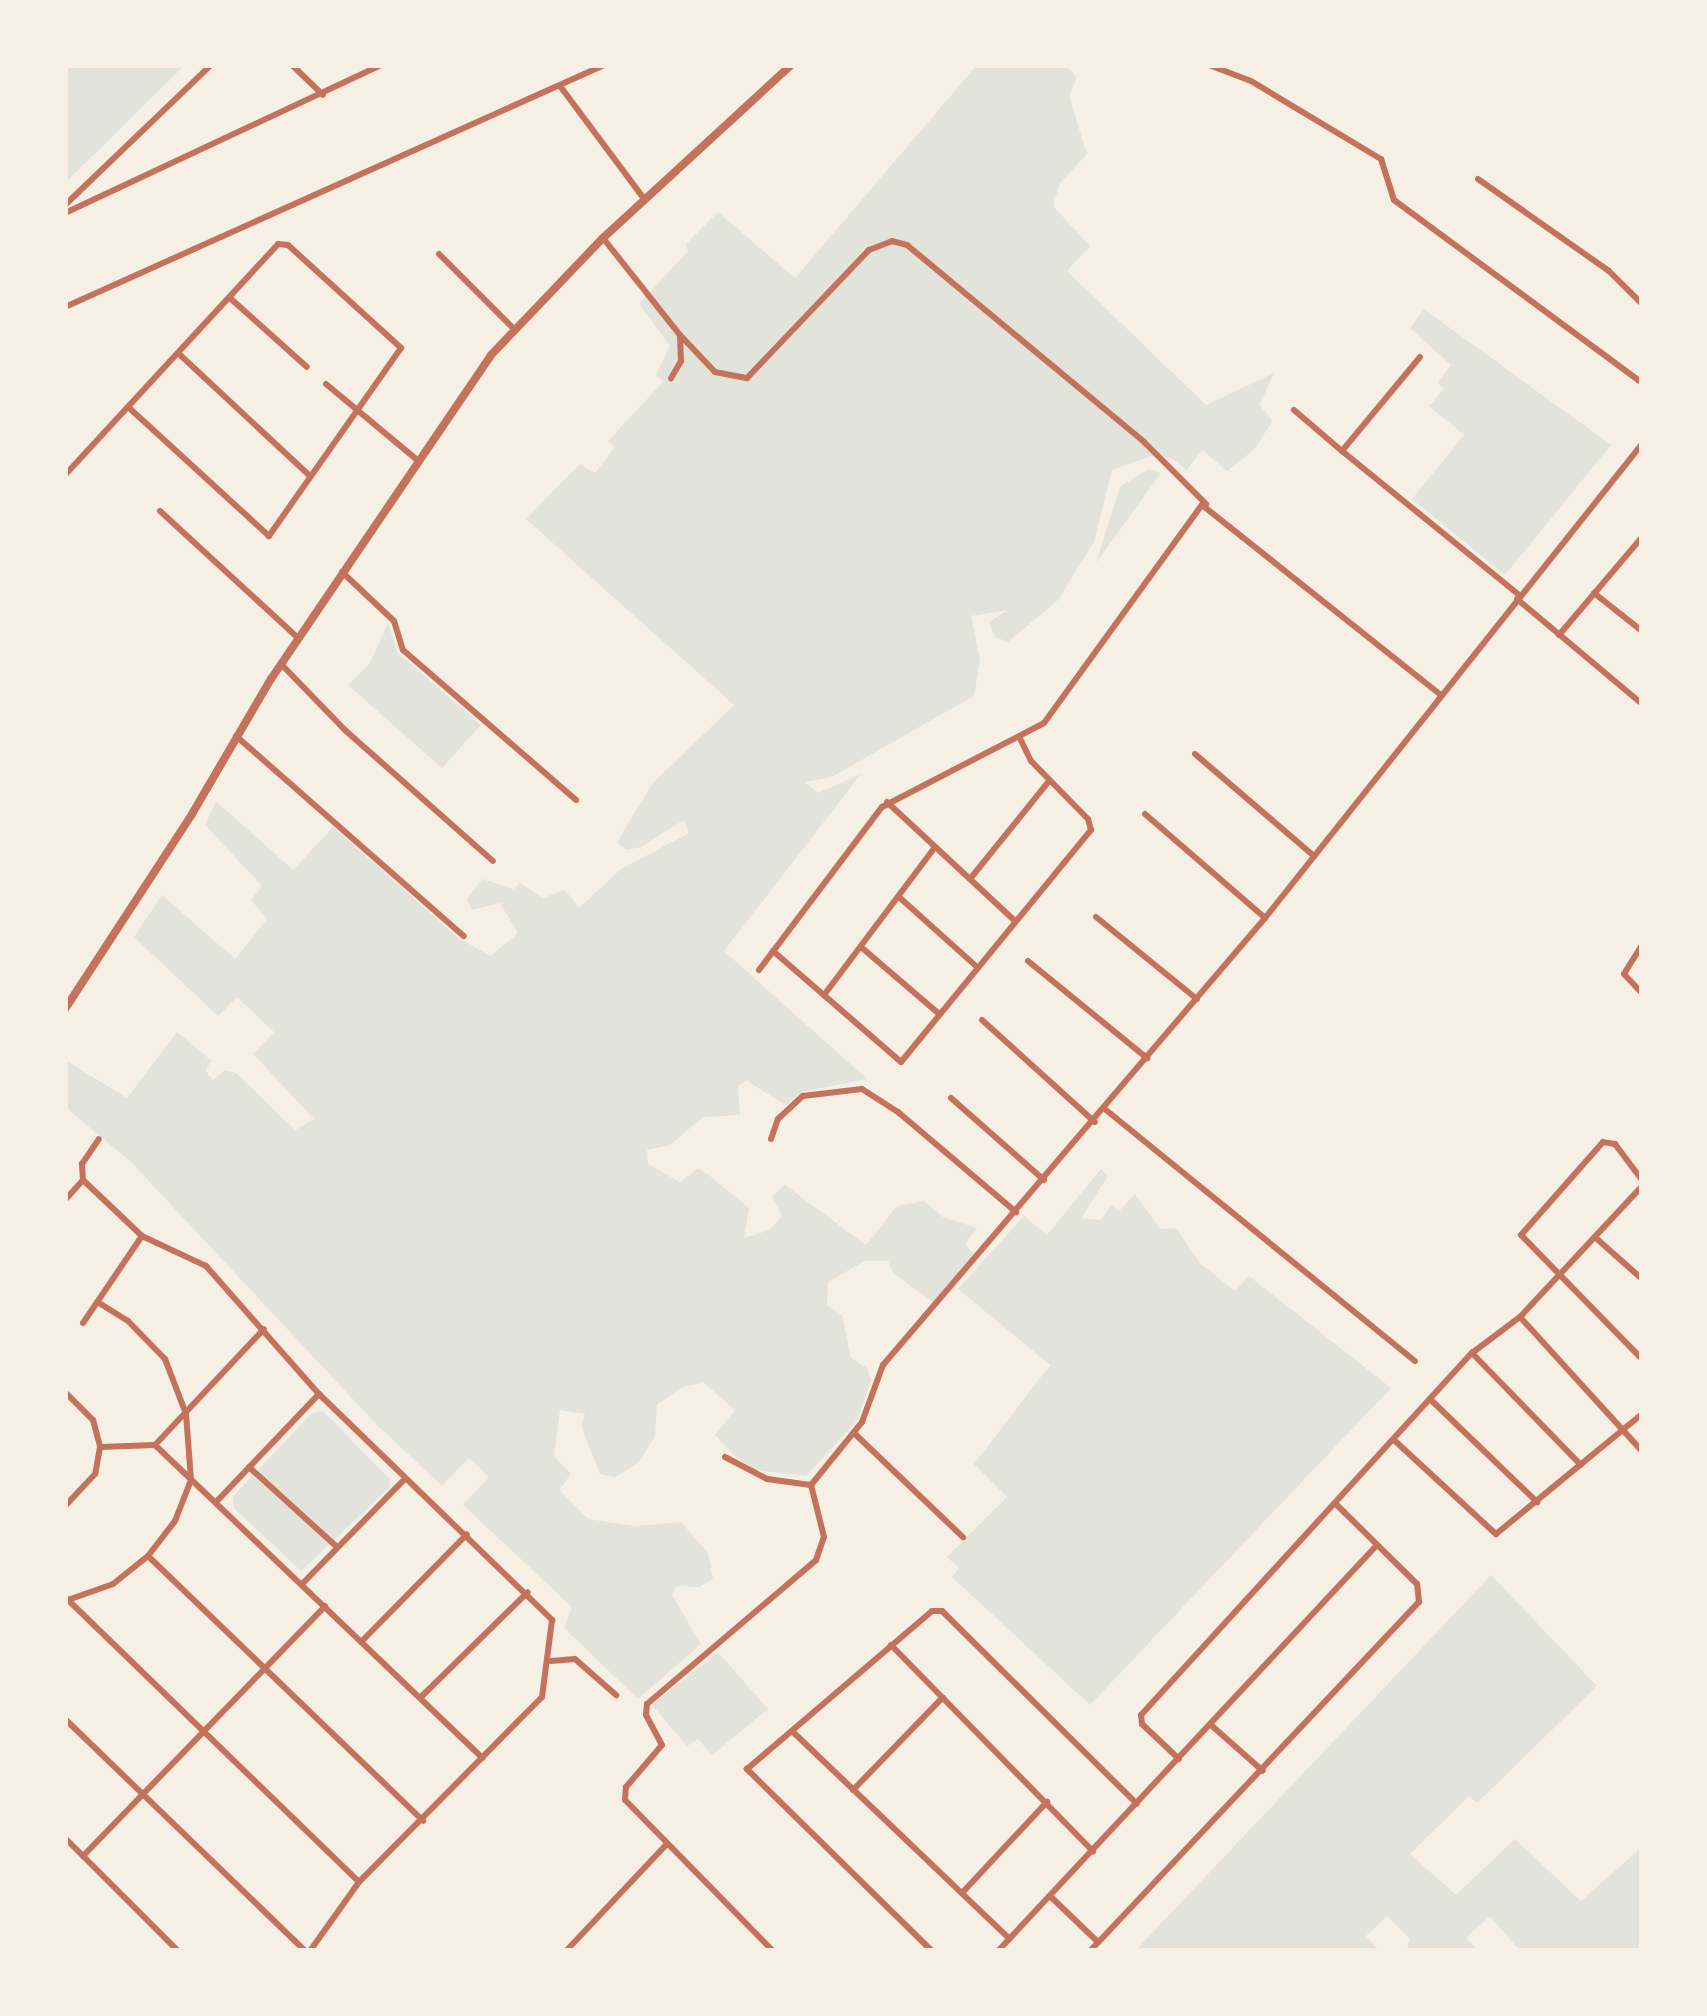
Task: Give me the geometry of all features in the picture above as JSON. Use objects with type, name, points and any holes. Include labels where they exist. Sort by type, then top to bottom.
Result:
[{"type":"street","points":[[65,205],[211,65]]},
{"type":"street","points":[[292,65],[323,96]]},
{"type":"street","points":[[65,212],[323,96],[381,65]]},
{"type":"street","points":[[65,307],[604,65]]},
{"type":"street","points":[[65,1010],[192,814],[235,736],[416,459],[514,329],[603,238],[791,65]]},
{"type":"street","points":[[1209,65],[1251,82],[1381,159],[1394,200],[1642,383]]},
{"type":"street","points":[[560,86],[646,200]]},
{"type":"street","points":[[1478,178],[1609,272],[1642,304]]},
{"type":"street","points":[[603,238],[680,335],[715,372],[747,378],[869,250],[892,240],[907,246],[1144,442],[1206,504],[1440,694]]},
{"type":"street","points":[[65,474],[230,298],[284,244],[399,344],[269,536],[128,407]]},
{"type":"street","points":[[439,254],[514,329]]},
{"type":"street","points":[[230,298],[307,367]]},
{"type":"street","points":[[671,378],[681,361],[680,335]]},
{"type":"street","points":[[178,353],[310,476]]},
{"type":"street","points":[[1342,452],[1420,357]]},
{"type":"street","points":[[326,384],[352,410],[416,459]]},
{"type":"street","points":[[1294,410],[1642,704]]},
{"type":"street","points":[[811,1485],[854,1434],[887,1359],[1106,1110],[1642,444]]},
{"type":"street","points":[[760,970],[887,802],[1020,738],[1047,719],[1196,509],[1206,504]]},
{"type":"street","points":[[160,511],[299,639]]},
{"type":"street","points":[[1558,635],[1642,537]]},
{"type":"street","points":[[342,572],[394,621],[403,650],[576,800]]},
{"type":"street","points":[[1594,593],[1642,631]]},
{"type":"street","points":[[281,664],[346,731],[493,861]]},
{"type":"street","points":[[235,736],[464,936]]},
{"type":"street","points":[[773,951],[897,1063],[1091,830],[1088,818],[1049,782],[1020,738]]},
{"type":"street","points":[[1195,754],[1314,856]]},
{"type":"street","points":[[970,879],[1049,782]]},
{"type":"street","points":[[887,802],[1014,920]]},
{"type":"street","points":[[1144,814],[1264,918]]},
{"type":"street","points":[[824,995],[936,847]]},
{"type":"street","points":[[899,897],[977,967]]},
{"type":"street","points":[[1096,917],[1197,999]]},
{"type":"street","points":[[1642,945],[1624,974],[1642,992]]},
{"type":"street","points":[[860,947],[938,1013]]},
{"type":"street","points":[[1028,961],[1148,1058]]},
{"type":"street","points":[[982,1020],[1095,1122]]},
{"type":"street","points":[[771,1138],[778,1119],[803,1096],[862,1089],[898,1112],[1016,1212]]},
{"type":"street","points":[[950,1098],[1044,1180]]},
{"type":"street","points":[[1106,1110],[1415,1360]]},
{"type":"street","points":[[65,1719],[308,1951],[359,1882],[542,1698],[551,1661],[552,1620],[528,1592],[319,1394],[206,1266],[142,1236],[83,1180],[82,1164],[99,1139]]},
{"type":"street","points":[[1180,1759],[1142,1724],[1141,1715],[1472,1352],[1520,1317],[1559,1278],[1597,1239],[1642,1183],[1606,1140],[1522,1234],[1559,1278],[1642,1359]]},
{"type":"street","points":[[65,1200],[83,1180]]},
{"type":"street","points":[[83,1323],[142,1236]]},
{"type":"street","points":[[1597,1239],[1642,1280]]},
{"type":"street","points":[[98,1302],[159,1350],[186,1414],[191,1480],[175,1521],[148,1556],[113,1584],[66,1600],[359,1882]]},
{"type":"street","points":[[1520,1317],[1642,1451]]},
{"type":"street","points":[[100,1447],[155,1444],[264,1330]]},
{"type":"street","points":[[1472,1352],[1580,1465]]},
{"type":"street","points":[[65,1392],[93,1420],[100,1447],[95,1474],[65,1506]]},
{"type":"street","points":[[216,1501],[319,1394]]},
{"type":"street","points":[[1430,1398],[1537,1502]]},
{"type":"street","points":[[1394,1440],[1493,1534],[1503,1533],[1642,1414]]},
{"type":"street","points":[[854,1434],[963,1537]]},
{"type":"street","points":[[155,1444],[422,1696],[482,1758]]},
{"type":"street","points":[[725,1458],[767,1479],[811,1485]]},
{"type":"street","points":[[249,1468],[337,1548]]},
{"type":"street","points":[[303,1583],[406,1479]]},
{"type":"street","points":[[773,1951],[624,1797],[662,1748],[645,1708],[816,1560],[824,1537],[811,1485]]},
{"type":"street","points":[[1090,1951],[1419,1602],[1417,1584],[1336,1503]]},
{"type":"street","points":[[363,1640],[467,1534]]},
{"type":"street","points":[[998,1951],[1378,1546]]},
{"type":"street","points":[[148,1556],[423,1821]]},
{"type":"street","points":[[422,1696],[528,1592]]},
{"type":"street","points":[[83,1856],[325,1606]]},
{"type":"street","points":[[932,1951],[750,1778],[750,1761],[939,1610],[1136,1804]]},
{"type":"street","points":[[891,1645],[1093,1850]]},
{"type":"street","points":[[551,1661],[575,1659],[616,1695]]},
{"type":"street","points":[[853,1790],[942,1697]]},
{"type":"street","points":[[1211,1726],[1263,1771]]},
{"type":"street","points":[[792,1731],[1010,1938]]},
{"type":"street","points":[[962,1893],[1047,1802]]},
{"type":"street","points":[[65,1838],[178,1951]]},
{"type":"street","points":[[566,1951],[666,1844]]},
{"type":"street","points":[[1051,1897],[1098,1942]]},
{"type":"shaded area","points":[[65,65],[185,65],[65,183]]},
{"type":"shaded area","points":[[977,65],[1067,65],[1077,77],[1069,96],[1087,154],[1060,183],[1053,206],[1090,246],[1067,271],[1206,405],[1274,373],[1260,405],[1272,421],[1255,449],[1227,471],[1202,450],[1187,470],[1172,459],[1151,456],[1112,470],[1094,542],[1058,600],[1008,642],[995,637],[989,622],[1008,610],[971,616],[980,660],[974,696],[830,778],[804,782],[818,793],[861,774],[724,951],[867,1079],[802,1092],[786,1105],[747,1081],[738,1086],[740,1115],[703,1117],[670,1145],[647,1150],[648,1164],[680,1182],[698,1168],[710,1176],[749,1208],[744,1238],[770,1230],[782,1216],[772,1196],[785,1185],[866,1245],[897,1206],[924,1201],[943,1217],[977,1228],[965,1244],[974,1254],[933,1302],[893,1273],[888,1261],[865,1261],[828,1282],[827,1305],[842,1315],[851,1358],[867,1368],[871,1380],[857,1421],[806,1476],[755,1470],[735,1456],[715,1435],[735,1410],[704,1383],[682,1387],[657,1405],[655,1436],[639,1462],[615,1477],[600,1474],[581,1426],[585,1414],[560,1410],[554,1456],[571,1474],[559,1490],[588,1519],[635,1526],[681,1522],[708,1553],[713,1579],[699,1587],[677,1586],[672,1595],[701,1644],[638,1699],[564,1628],[572,1607],[463,1505],[489,1477],[469,1458],[442,1486],[377,1425],[132,1163],[65,1107],[65,1060],[127,1098],[177,1032],[212,1061],[205,1070],[213,1080],[225,1070],[236,1073],[295,1130],[314,1119],[253,1054],[274,1032],[237,997],[218,1016],[134,937],[162,895],[235,959],[267,919],[251,900],[262,886],[205,825],[216,801],[293,870],[333,827],[457,937],[491,956],[518,933],[500,903],[472,910],[467,899],[482,879],[514,889],[520,883],[543,898],[565,890],[579,908],[621,869],[689,833],[684,820],[641,847],[626,850],[617,842],[652,784],[734,705],[526,519],[580,464],[595,473],[615,447],[608,441],[663,382],[656,375],[670,346],[639,304],[688,251],[686,244],[718,212],[795,278]]},
{"type":"shaded area","points":[[1424,309],[1611,445],[1505,575],[1412,499],[1464,435],[1429,406],[1444,389],[1438,382],[1451,365],[1410,328]]},
{"type":"shaded area","points":[[1148,469],[1161,473],[1096,563],[1120,487]]},
{"type":"shaded area","points":[[388,623],[398,653],[481,725],[442,768],[348,685],[370,663]]},
{"type":"shaded area","points":[[1101,1169],[1108,1176],[1081,1218],[1101,1220],[1111,1205],[1119,1211],[1135,1194],[1160,1229],[1176,1228],[1200,1263],[1235,1291],[1249,1276],[1391,1388],[1090,1705],[952,1577],[959,1568],[947,1557],[1007,1497],[974,1464],[1050,1365],[958,1289],[1024,1216],[1047,1235]]},
{"type":"shaded area","points":[[323,1411],[390,1479],[389,1488],[301,1571],[234,1508],[233,1496],[312,1413]]},
{"type":"shaded area","points":[[1491,1575],[1597,1686],[1477,1803],[1469,1796],[1410,1854],[1456,1895],[1515,1839],[1581,1901],[1642,1847],[1642,1951],[1520,1951],[1490,1916],[1466,1938],[1478,1951],[1406,1951],[1410,1939],[1387,1916],[1366,1936],[1380,1951],[1135,1951]]},
{"type":"shaded area","points":[[718,1652],[768,1709],[712,1755],[698,1739],[687,1746],[652,1705]]}]
